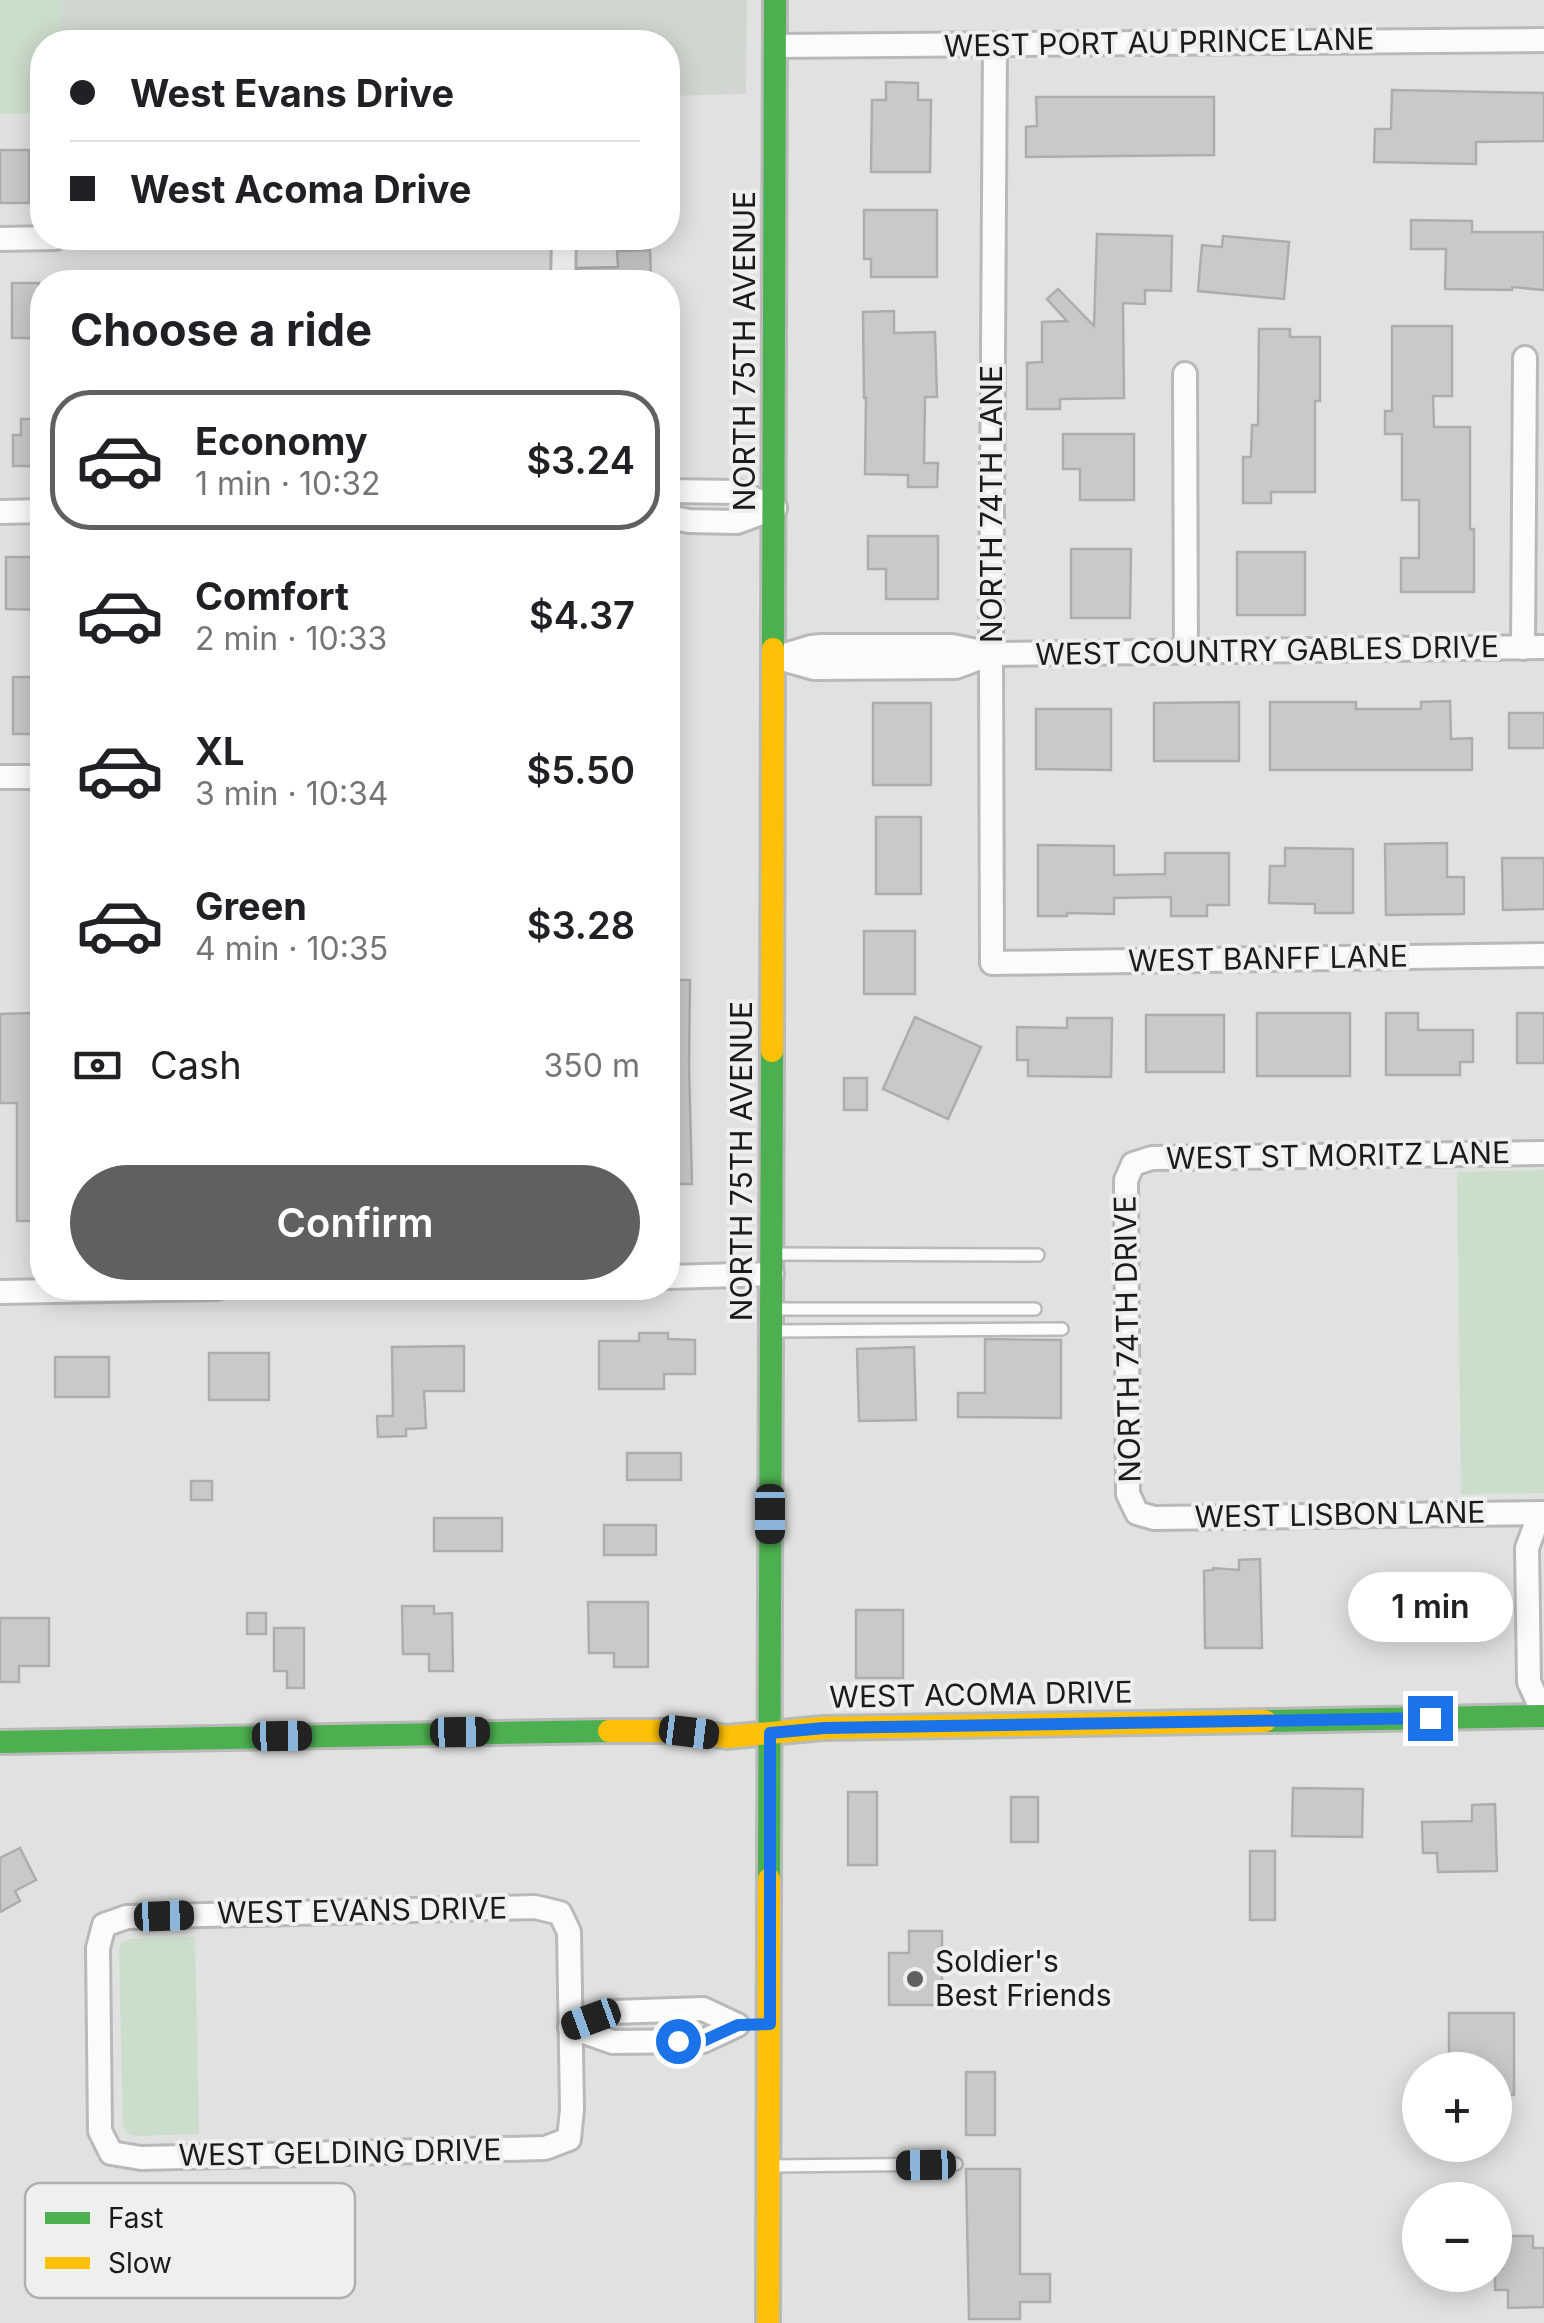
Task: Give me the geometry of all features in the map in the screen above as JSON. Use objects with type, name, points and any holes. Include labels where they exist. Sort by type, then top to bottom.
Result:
[{"type":"main road","name":"NORTH 75TH AVENUE","points":[[768,2323],[775,0]]},
{"type":"main road","name":"WEST ACOMA DRIVE","points":[[0,1742],[530,1731],[689,1732],[728,1736],[844,1727],[1544,1716]]},
{"type":"street","name":"WEST PORT AU PRINCE LANE","points":[[775,46],[1544,40]]},
{"type":"street","name":"NORTH 74TH LANE","points":[[992,964],[995,45]]},
{"type":"street","points":[[0,238],[30,238]]},
{"type":"street","points":[[1525,358],[1534,648]]},
{"type":"street","points":[[1185,374],[1186,652]]},
{"type":"street","points":[[680,491],[738,492],[775,508]]},
{"type":"street","points":[[680,519],[737,522],[775,508]]},
{"type":"street","points":[[0,512],[30,512]]},
{"type":"street","name":"WEST COUNTRY GABLES DRIVE","points":[[774,658],[822,646],[952,646],[991,654],[1534,648]]},
{"type":"street","points":[[0,777],[30,777]]},
{"type":"street","name":"WEST BANFF LANE","points":[[992,964],[1544,954]]},
{"type":"street","name":"WEST ST MORITZ LANE","points":[[1133,1164],[1152,1158],[1544,1153]]},
{"type":"street","name":"NORTH 74TH DRIVE","points":[[1133,1164],[1126,1180],[1128,1494],[1137,1513]]},
{"type":"street","points":[[680,1276],[772,1264]]},
{"type":"street","points":[[0,1292],[30,1291]]},
{"type":"street","name":"WEST LISBON LANE","points":[[1137,1513],[1154,1518],[1543,1516]]},
{"type":"street","points":[[1543,1516],[1527,1548],[1536,1633],[1529,1682],[1544,1716]]},
{"type":"street","name":"WEST EVANS DRIVE","points":[[110,2154],[100,2131],[98,1948],[104,1925],[127,1918],[536,1907],[560,1913],[569,1932],[570,2027]]},
{"type":"street","points":[[570,2027],[612,2012],[703,2009],[738,2025]]},
{"type":"street","points":[[570,2027],[613,2042],[653,2042],[703,2041],[738,2025]]},
{"type":"street","name":"WEST GELDING DRIVE","points":[[110,2154],[141,2158],[544,2148],[569,2139],[570,2027]]},
{"type":"lane","points":[[772,1264],[1038,1255]]},
{"type":"lane","points":[[771,1320],[1035,1310]]},
{"type":"lane","points":[[771,1320],[1062,1330]]},
{"type":"lane","points":[[653,2010],[653,2042]]},
{"type":"lane","points":[[738,2025],[770,2024]]},
{"type":"lane","points":[[768,2166],[956,2164]]},
{"type":"shaded area","points":[[62,0],[747,0],[746,94],[680,96],[680,30],[62,30]]},
{"type":"green space","points":[[0,0],[62,0],[62,30],[30,30],[30,113],[0,114]]},
{"type":"green space","points":[[1544,1170],[1544,1493],[1461,1494],[1457,1172]]},
{"type":"green space","points":[[195,1937],[199,2134],[128,2134],[123,2126],[119,1950],[130,1939]]},
{"type":"building","points":[[886,82],[918,83],[918,100],[931,100],[930,172],[871,172],[872,100],[886,100]]},
{"type":"building","points":[[1392,90],[1544,93],[1544,141],[1476,142],[1476,164],[1374,162],[1375,129],[1391,129]]},
{"type":"building","points":[[1036,97],[1214,97],[1214,155],[1026,157],[1026,127],[1037,126]]},
{"type":"building","points":[[0,150],[29,150],[29,203],[0,203]]},
{"type":"building","points":[[864,210],[937,210],[937,277],[871,277],[871,259],[864,259]]},
{"type":"building","points":[[1411,220],[1472,221],[1472,232],[1544,232],[1544,290],[1445,289],[1446,249],[1411,249]]},
{"type":"building","points":[[1097,234],[1172,236],[1171,291],[1145,290],[1145,304],[1123,303],[1124,398],[1060,399],[1060,409],[1027,409],[1027,363],[1042,362],[1042,322],[1067,321],[1047,299],[1058,289],[1094,326]]},
{"type":"building","points":[[1223,236],[1289,242],[1284,299],[1198,291],[1202,245],[1222,247]]},
{"type":"building","points":[[650,250],[651,270],[578,270],[618,267],[617,251]]},
{"type":"building","points":[[12,283],[30,283],[30,338],[12,338]]},
{"type":"building","points":[[894,311],[894,333],[935,332],[937,397],[925,397],[924,463],[938,463],[937,487],[908,487],[908,475],[865,474],[863,312]]},
{"type":"building","points":[[1392,326],[1452,326],[1452,396],[1433,396],[1434,427],[1470,427],[1474,592],[1401,592],[1401,558],[1419,558],[1419,500],[1402,500],[1402,434],[1385,434],[1385,411],[1392,411]]},
{"type":"building","points":[[1259,329],[1290,329],[1290,337],[1320,337],[1315,492],[1271,492],[1271,503],[1243,503],[1243,457],[1251,457],[1252,425],[1258,425]]},
{"type":"building","points":[[21,419],[30,419],[30,466],[13,466],[13,435],[21,435]]},
{"type":"building","points":[[1063,434],[1134,434],[1134,500],[1080,500],[1080,469],[1063,469]]},
{"type":"building","points":[[868,536],[938,536],[938,599],[886,599],[886,569],[868,569]]},
{"type":"building","points":[[1071,549],[1131,549],[1130,618],[1071,618]]},
{"type":"building","points":[[1237,552],[1305,552],[1305,615],[1237,615]]},
{"type":"building","points":[[6,557],[30,557],[30,610],[6,609]]},
{"type":"building","points":[[13,677],[30,677],[30,734],[13,734]]},
{"type":"building","points":[[1450,701],[1451,739],[1472,738],[1472,770],[1270,770],[1270,702],[1356,702],[1356,709],[1421,709],[1421,702]]},
{"type":"building","points":[[1239,702],[1239,761],[1154,761],[1154,703]]},
{"type":"building","points":[[873,703],[931,703],[931,785],[873,785]]},
{"type":"building","points":[[1036,709],[1111,709],[1111,770],[1036,769]]},
{"type":"building","points":[[1509,713],[1544,713],[1544,748],[1509,748]]},
{"type":"building","points":[[876,817],[921,817],[921,894],[876,894]]},
{"type":"building","points":[[1447,843],[1447,877],[1464,877],[1464,914],[1386,915],[1385,844]]},
{"type":"building","points":[[1038,845],[1114,846],[1114,875],[1165,874],[1165,853],[1229,853],[1229,905],[1207,905],[1207,916],[1171,916],[1171,897],[1114,898],[1114,914],[1038,916]]},
{"type":"building","points":[[1285,848],[1353,849],[1353,913],[1315,913],[1315,904],[1269,903],[1270,866],[1285,866]]},
{"type":"building","points":[[1502,858],[1544,858],[1544,909],[1503,910]]},
{"type":"building","points":[[864,931],[915,931],[915,994],[864,994]]},
{"type":"building","points":[[680,980],[690,980],[692,1184],[680,1184]]},
{"type":"building","points":[[30,1013],[30,1221],[17,1221],[17,1103],[0,1103],[0,1014]]},
{"type":"building","points":[[1257,1013],[1350,1013],[1350,1076],[1257,1076]]},
{"type":"building","points":[[1386,1013],[1418,1013],[1418,1030],[1473,1030],[1473,1062],[1460,1062],[1460,1075],[1386,1075]]},
{"type":"building","points":[[1517,1013],[1544,1013],[1544,1063],[1517,1063]]},
{"type":"building","points":[[1146,1015],[1224,1015],[1224,1072],[1146,1072]]},
{"type":"building","points":[[915,1017],[981,1047],[948,1119],[883,1089]]},
{"type":"building","points":[[1067,1018],[1112,1018],[1111,1077],[1028,1076],[1028,1060],[1017,1060],[1017,1027],[1067,1028]]},
{"type":"building","points":[[844,1078],[867,1078],[867,1110],[844,1110]]},
{"type":"building","points":[[639,1333],[668,1333],[668,1339],[695,1340],[695,1374],[664,1374],[664,1389],[599,1389],[599,1341],[639,1341]]},
{"type":"building","points":[[985,1339],[1061,1340],[1061,1418],[958,1417],[958,1393],[985,1393]]},
{"type":"building","points":[[464,1346],[464,1391],[424,1391],[426,1428],[406,1429],[406,1436],[378,1437],[377,1416],[393,1416],[392,1347]]},
{"type":"building","points":[[914,1347],[916,1420],[859,1421],[857,1349]]},
{"type":"building","points":[[209,1353],[269,1353],[269,1400],[209,1400]]},
{"type":"building","points":[[55,1357],[109,1357],[109,1397],[55,1397]]},
{"type":"building","points":[[627,1453],[681,1453],[681,1480],[627,1480]]},
{"type":"building","points":[[191,1481],[212,1481],[212,1500],[191,1500]]},
{"type":"building","points":[[434,1518],[502,1518],[502,1551],[434,1551]]},
{"type":"building","points":[[604,1525],[656,1525],[656,1555],[604,1555]]},
{"type":"building","points":[[1260,1559],[1262,1648],[1205,1648],[1204,1571],[1239,1570],[1239,1560]]},
{"type":"building","points":[[588,1602],[648,1602],[648,1667],[614,1667],[614,1653],[589,1653]]},
{"type":"building","points":[[402,1606],[434,1606],[434,1614],[452,1613],[453,1671],[429,1671],[429,1654],[403,1654]]},
{"type":"building","points":[[856,1610],[903,1610],[903,1678],[856,1678]]},
{"type":"building","points":[[247,1613],[266,1613],[266,1634],[247,1634]]},
{"type":"building","points":[[0,1618],[49,1618],[49,1666],[19,1666],[19,1682],[0,1682]]},
{"type":"building","points":[[274,1628],[304,1628],[304,1688],[287,1688],[287,1671],[274,1671]]},
{"type":"building","points":[[1293,1788],[1363,1789],[1362,1837],[1292,1836]]},
{"type":"building","points":[[848,1792],[877,1792],[877,1865],[848,1865]]},
{"type":"building","points":[[1011,1797],[1038,1797],[1038,1842],[1011,1842]]},
{"type":"building","points":[[1495,1804],[1497,1871],[1438,1872],[1437,1853],[1423,1853],[1422,1822],[1472,1821],[1472,1805]]},
{"type":"building","points":[[20,1848],[36,1880],[15,1891],[20,1901],[0,1912],[0,1858]]},
{"type":"building","points":[[1250,1851],[1275,1851],[1275,1920],[1250,1920]]},
{"type":"building","name":"Soldier's Best Friends","points":[[909,1931],[942,1931],[942,2005],[889,2005],[889,1953],[909,1953]]},
{"type":"building","points":[[1449,2013],[1514,2013],[1514,2095],[1512,2052],[1449,2052]]},
{"type":"building","points":[[966,2072],[995,2072],[995,2135],[966,2135]]},
{"type":"building","points":[[966,2169],[1020,2169],[1020,2274],[1050,2274],[1050,2302],[1020,2302],[1020,2319],[969,2319]]},
{"type":"building","points":[[1512,2236],[1533,2236],[1533,2248],[1544,2248],[1544,2307],[1508,2308],[1508,2292],[1512,2292]]},
{"type":"traffic: fast","points":[[773,649],[775,0]]},
{"type":"traffic: fast","points":[[769,1879],[772,1051]]},
{"type":"traffic: fast","points":[[1265,1721],[1544,1716]]},
{"type":"traffic: fast","points":[[0,1742],[609,1731]]},
{"type":"traffic: slow","points":[[772,1051],[773,649]]},
{"type":"traffic: slow","points":[[609,1731],[689,1731],[727,1737],[823,1728],[1265,1721]]},
{"type":"traffic: slow","points":[[768,2323],[769,1879]]},
{"type":"place","name":"Soldier's Best Friends","points":[[915,1979]]},
{"type":"route","points":[[678,2041],[703,2041],[738,2025],[770,2024],[770,1733],[824,1728],[1430,1718]]}]
